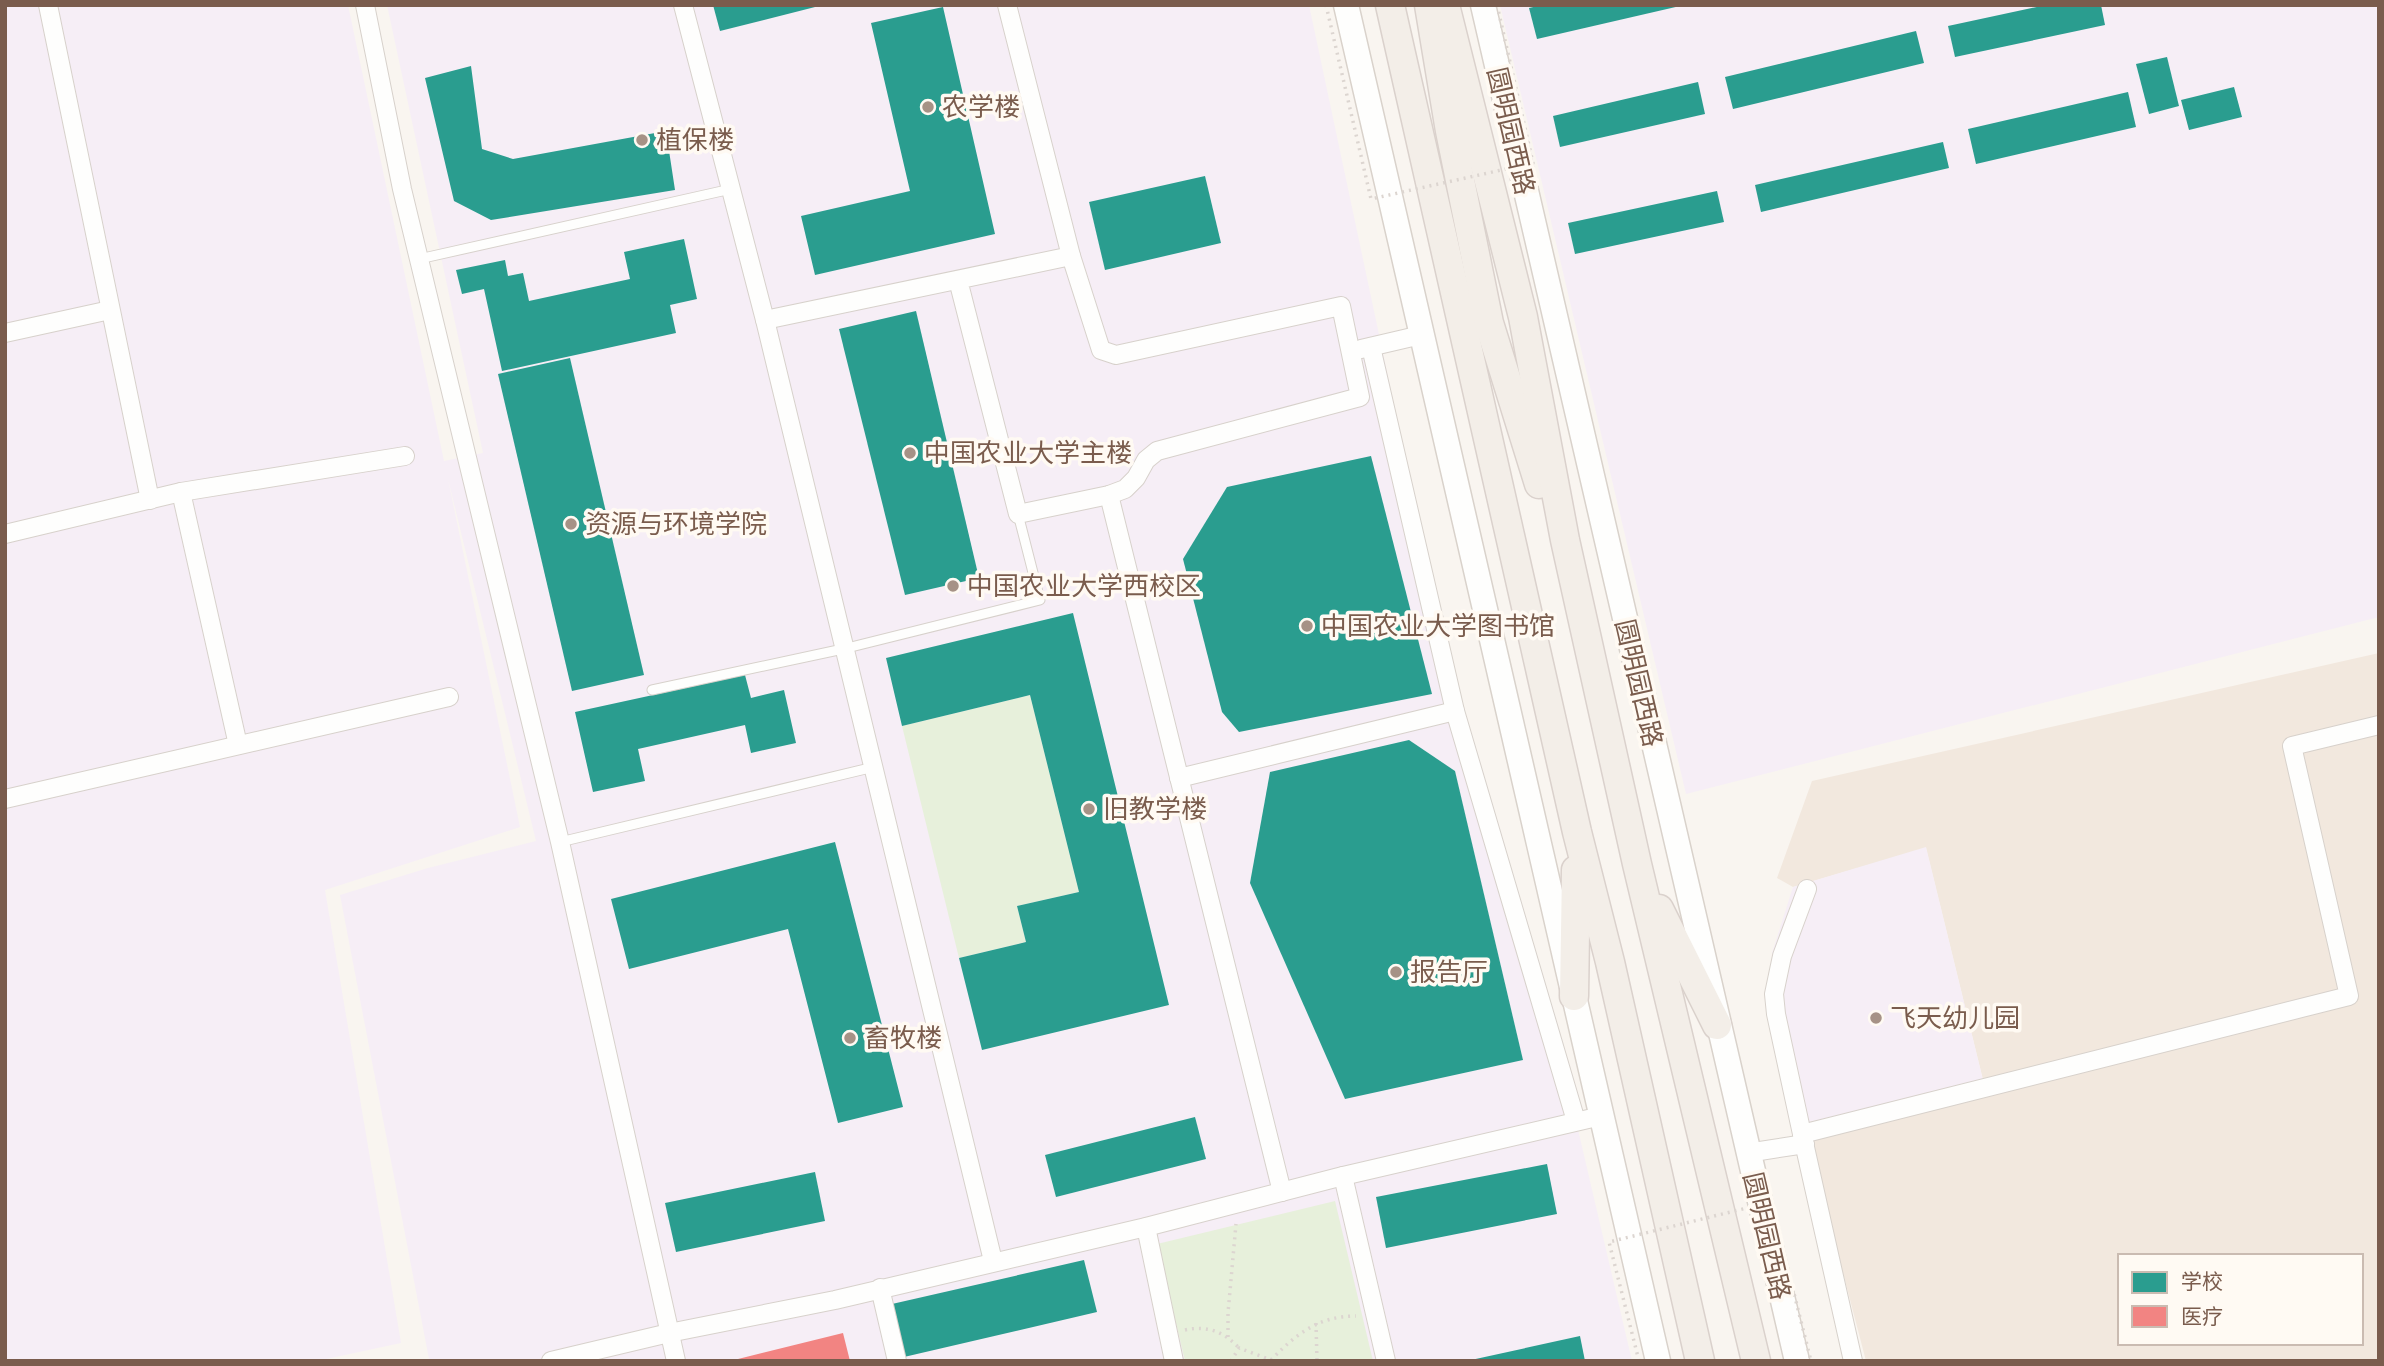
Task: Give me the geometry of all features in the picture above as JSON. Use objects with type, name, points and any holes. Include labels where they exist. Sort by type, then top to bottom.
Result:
[{"type":"main road","points":[[1390,5],[1700,1361]]},
{"type":"main road","name":"圆明园西路","points":[[1429,5],[1450,131],[1489,323],[1536,476],[1566,540]]},
{"type":"main road","name":"圆明园西路","points":[[1445,5],[1523,317],[1566,540],[1637,864],[1756,1361]]},
{"type":"main road","points":[[1574,996],[1577,832]]},
{"type":"main road","points":[[1637,864],[1717,1025]]},
{"type":"street","points":[[48,5],[150,500]]},
{"type":"street","points":[[365,5],[402,190],[560,842],[676,1361]]},
{"type":"street","points":[[683,5],[765,320],[993,1261]]},
{"type":"street","points":[[958,280],[1018,514],[1109,495],[1125,489],[1136,478],[1146,460],[1157,451],[1360,397],[1341,306],[1116,355],[1101,350],[1071,256],[1007,5]]},
{"type":"street","points":[[1346,5],[1658,1361]]},
{"type":"street","name":"圆明园西路","points":[[1483,5],[1717,1025],[1797,1361]]},
{"type":"street","points":[[765,320],[1071,256]]},
{"type":"street","points":[[5,334],[110,310]]},
{"type":"street","points":[[1351,352],[1421,335]]},
{"type":"street","points":[[1371,347],[1455,711],[1576,1121]]},
{"type":"street","points":[[5,534],[181,492],[405,456]]},
{"type":"street","points":[[181,492],[238,745]]},
{"type":"street","points":[[1109,495],[1282,1192]]},
{"type":"street","points":[[5,799],[449,697]]},
{"type":"street","points":[[1179,778],[1455,711]]},
{"type":"street","points":[[1747,1153],[2349,996],[2292,746],[2379,725]]},
{"type":"street","points":[[1807,889],[1782,956],[1774,994],[1776,1014],[1853,1361]]},
{"type":"street","points":[[551,1361],[669,1333],[835,1300],[1601,1116]]},
{"type":"street","points":[[1343,1176],[1386,1361]]},
{"type":"street","points":[[1146,1227],[1174,1361]]},
{"type":"street","points":[[880,1288],[897,1361]]},
{"type":"lane","points":[[419,259],[731,189]]},
{"type":"lane","points":[[652,690],[843,649],[1040,600],[1018,514]]},
{"type":"lane","points":[[560,842],[874,767]]},
{"type":"path","points":[[1326,5],[1371,199],[1533,163],[1497,5]]},
{"type":"path","points":[[1639,1361],[1609,1242],[1770,1202],[1811,1361]]},
{"type":"path","points":[[1228,1337],[1238,1203]]},
{"type":"path","points":[[1168,1334],[1194,1328],[1225,1333],[1240,1348],[1271,1360],[1294,1336],[1316,1323],[1342,1316],[1375,1316]]},
{"type":"path","points":[[1316,1323],[1317,1361]]},
{"type":"path","points":[[1231,1361],[1240,1348]]},
{"type":"shaded area","name":"中国农业大学西校区","points":[[5,5],[348,5],[444,461],[483,453],[387,5],[1309,5],[1459,711],[1576,1121],[1632,1361],[423,1361],[429,1359],[340,895],[428,868],[536,841],[448,479],[520,827],[325,890],[401,1343],[317,1361],[5,1361]]},
{"type":"shaded area","points":[[1500,5],[2379,5],[2379,617],[1686,794]]},
{"type":"shaded area","points":[[2379,653],[2379,1361],[1866,1361],[1804,1123],[1984,1084],[1926,848],[1793,887],[1777,878],[1812,781]]},
{"type":"shaded area","name":"飞天幼儿园","points":[[1926,847],[1984,1084],[1804,1123],[1772,953],[1793,887]]},
{"type":"green space","points":[[1030,695],[1079,892],[1017,906],[1026,942],[959,958],[902,726]]},
{"type":"green space","points":[[1335,1201],[1373,1361],[1185,1361],[1157,1244]]},
{"type":"building: 学校","points":[[713,5],[819,5],[819,6],[720,31]]},
{"type":"building: 学校","points":[[1542,5],[1680,6],[1537,39],[1529,8]]},
{"type":"building: 学校","points":[[2046,5],[2101,5],[2105,25],[1955,57],[1948,26]]},
{"type":"building: 学校","name":"农学楼","points":[[943,7],[995,234],[815,275],[801,216],[910,191],[871,23]]},
{"type":"building: 学校","points":[[1916,31],[1924,63],[1733,109],[1725,77]]},
{"type":"building: 学校","points":[[2167,57],[2179,106],[2149,114],[2136,64]]},
{"type":"building: 学校","name":"植保楼","points":[[471,66],[482,149],[513,159],[666,131],[675,190],[491,220],[454,201],[425,78]]},
{"type":"building: 学校","points":[[1698,82],[1705,114],[1560,147],[1553,116]]},
{"type":"building: 学校","points":[[2234,87],[2242,117],[2189,130],[2181,100]]},
{"type":"building: 学校","points":[[2128,92],[2136,127],[1976,164],[1968,129]]},
{"type":"building: 学校","points":[[1943,142],[1949,168],[1761,212],[1755,185]]},
{"type":"building: 学校","points":[[1205,176],[1221,243],[1105,270],[1089,202]]},
{"type":"building: 学校","points":[[1717,191],[1724,222],[1575,254],[1568,223]]},
{"type":"building: 学校","points":[[684,239],[697,299],[670,305],[676,333],[502,371],[484,289],[462,294],[456,270],[505,260],[508,276],[523,273],[529,301],[630,279],[624,252]]},
{"type":"building: 学校","name":"中国农业大学主楼","points":[[916,311],[979,578],[905,595],[839,329]]},
{"type":"building: 学校","name":"资源与环境学院","points":[[570,358],[644,675],[572,691],[498,374]]},
{"type":"building: 学校","name":"中国农业大学图书馆","points":[[1371,456],[1432,694],[1239,732],[1222,712],[1183,559],[1227,487]]},
{"type":"building: 学校","name":"旧教学楼","points":[[1073,613],[1169,1005],[982,1050],[959,958],[1026,942],[1017,906],[1079,892],[1030,695],[902,726],[886,658]]},
{"type":"building: 学校","points":[[745,675],[751,698],[784,690],[796,743],[751,753],[745,725],[638,749],[645,781],[593,792],[575,712]]},
{"type":"building: 学校","name":"报告厅","points":[[1409,740],[1455,771],[1523,1060],[1345,1099],[1250,883],[1270,772]]},
{"type":"building: 学校","name":"畜牧楼","points":[[835,842],[903,1107],[838,1123],[788,929],[629,969],[611,899]]},
{"type":"building: 学校","points":[[1195,1117],[1206,1159],[1056,1197],[1045,1155]]},
{"type":"building: 学校","points":[[1547,1164],[1557,1214],[1386,1248],[1376,1197]]},
{"type":"building: 学校","points":[[815,1172],[825,1221],[676,1252],[665,1203]]},
{"type":"building: 学校","points":[[1084,1260],[1097,1312],[904,1357],[892,1304]]},
{"type":"building: 学校","points":[[1580,1336],[1585,1361],[1471,1361],[1471,1360]]},
{"type":"building: 医疗","points":[[843,1333],[850,1361],[734,1361],[734,1360]]},
{"type":"place","name":"农学楼","points":[[928,107]]},
{"type":"place","name":"植保楼","points":[[642,140]]},
{"type":"place","name":"中国农业大学主楼","points":[[910,453]]},
{"type":"place","name":"资源与环境学院","points":[[571,524]]},
{"type":"place","name":"中国农业大学西校区","points":[[953,586]]},
{"type":"place","name":"中国农业大学图书馆","points":[[1307,626]]},
{"type":"place","name":"旧教学楼","points":[[1089,809]]},
{"type":"place","name":"报告厅","points":[[1396,972]]},
{"type":"place","name":"飞天幼儿园","points":[[1876,1018]]},
{"type":"place","name":"畜牧楼","points":[[850,1038]]}]
